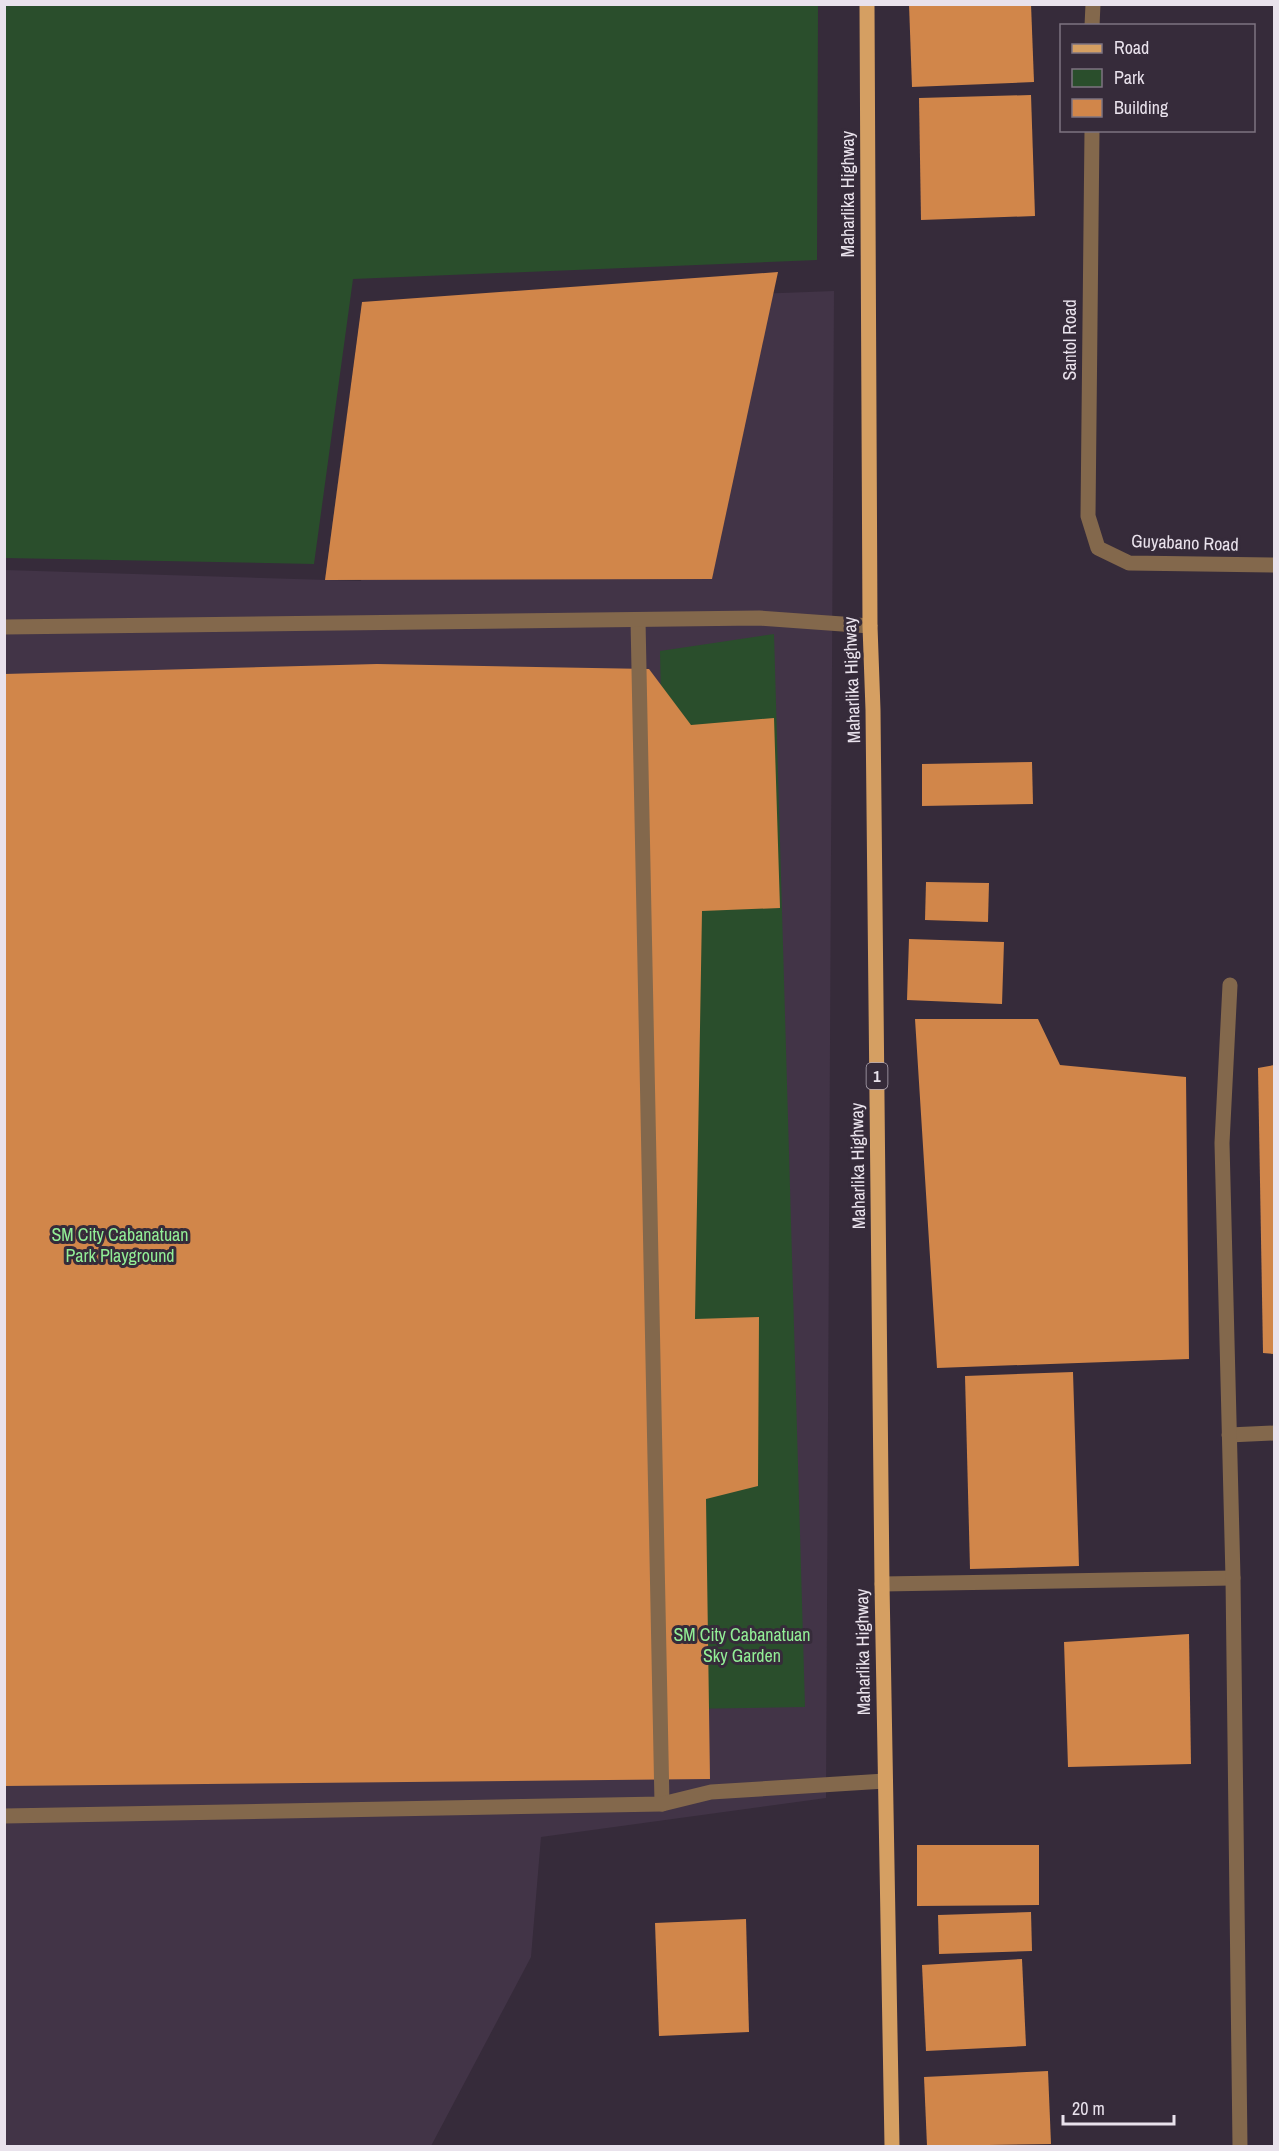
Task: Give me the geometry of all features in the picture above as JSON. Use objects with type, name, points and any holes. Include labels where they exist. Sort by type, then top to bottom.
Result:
[{"type":"main road","name":"Maharlika Highway","points":[[867,4],[870,626],[874,732],[882,1584],[892,2146]]},
{"type":"street","points":[[1092,24],[1093,4]]},
{"type":"street","name":"Santol Road","points":[[1092,132],[1088,516],[1098,548]]},
{"type":"street","name":"Guyabano Road","points":[[1098,548],[1129,563],[1275,565]]},
{"type":"street","points":[[4,627],[759,618],[870,626]]},
{"type":"street","points":[[638,620],[662,1804]]},
{"type":"street","points":[[1230,985],[1222,1143],[1233,1578],[1240,2146]]},
{"type":"street","points":[[1229,1436],[1275,1433]]},
{"type":"street","points":[[882,1584],[1233,1578]]},
{"type":"street","points":[[4,1816],[662,1804],[711,1792],[885,1781]]},
{"type":"shaded area","points":[[834,291],[826,1798],[541,1837],[531,1957],[431,2146],[5,2146],[5,570],[361,581],[381,308]]},
{"type":"green space","points":[[5,4],[818,5],[817,260],[353,279],[314,564],[5,558]]},
{"type":"green space","name":"SM City Cabanatuan Sky Garden","points":[[774,634],[805,1707],[682,1709],[660,651]]},
{"type":"building","points":[[909,4],[1031,4],[1034,82],[912,87]]},
{"type":"building","points":[[1031,95],[1035,216],[921,220],[919,98]]},
{"type":"building","points":[[778,272],[712,579],[325,580],[362,302]]},
{"type":"building","points":[[377,664],[649,669],[691,725],[774,718],[780,908],[702,911],[695,1319],[759,1317],[758,1486],[706,1499],[710,1779],[4,1786],[4,674]]},
{"type":"building","points":[[1032,762],[1033,804],[922,806],[922,764]]},
{"type":"building","points":[[926,882],[989,883],[988,922],[925,920]]},
{"type":"building","points":[[909,939],[1004,942],[1002,1004],[907,1000]]},
{"type":"building","points":[[915,1019],[1038,1019],[1060,1065],[1186,1077],[1189,1359],[937,1368]]},
{"type":"building","points":[[1274,1065],[1274,1354],[1263,1353],[1258,1068]]},
{"type":"building","points":[[1073,1372],[1079,1566],[970,1569],[965,1376]]},
{"type":"building","points":[[1189,1634],[1191,1764],[1068,1767],[1064,1642]]},
{"type":"building","points":[[917,1845],[1039,1845],[1039,1905],[917,1906]]},
{"type":"building","points":[[1031,1912],[1032,1951],[939,1954],[938,1915]]},
{"type":"building","points":[[746,1919],[749,2032],[659,2036],[655,1923]]},
{"type":"building","points":[[1022,1959],[1026,2046],[926,2051],[922,1965]]},
{"type":"building","points":[[1048,2071],[1051,2144],[927,2146],[924,2077]]},
{"type":"park label","name":"SM City Cabanatuan Park Playground","points":[[120,1245]]}]
